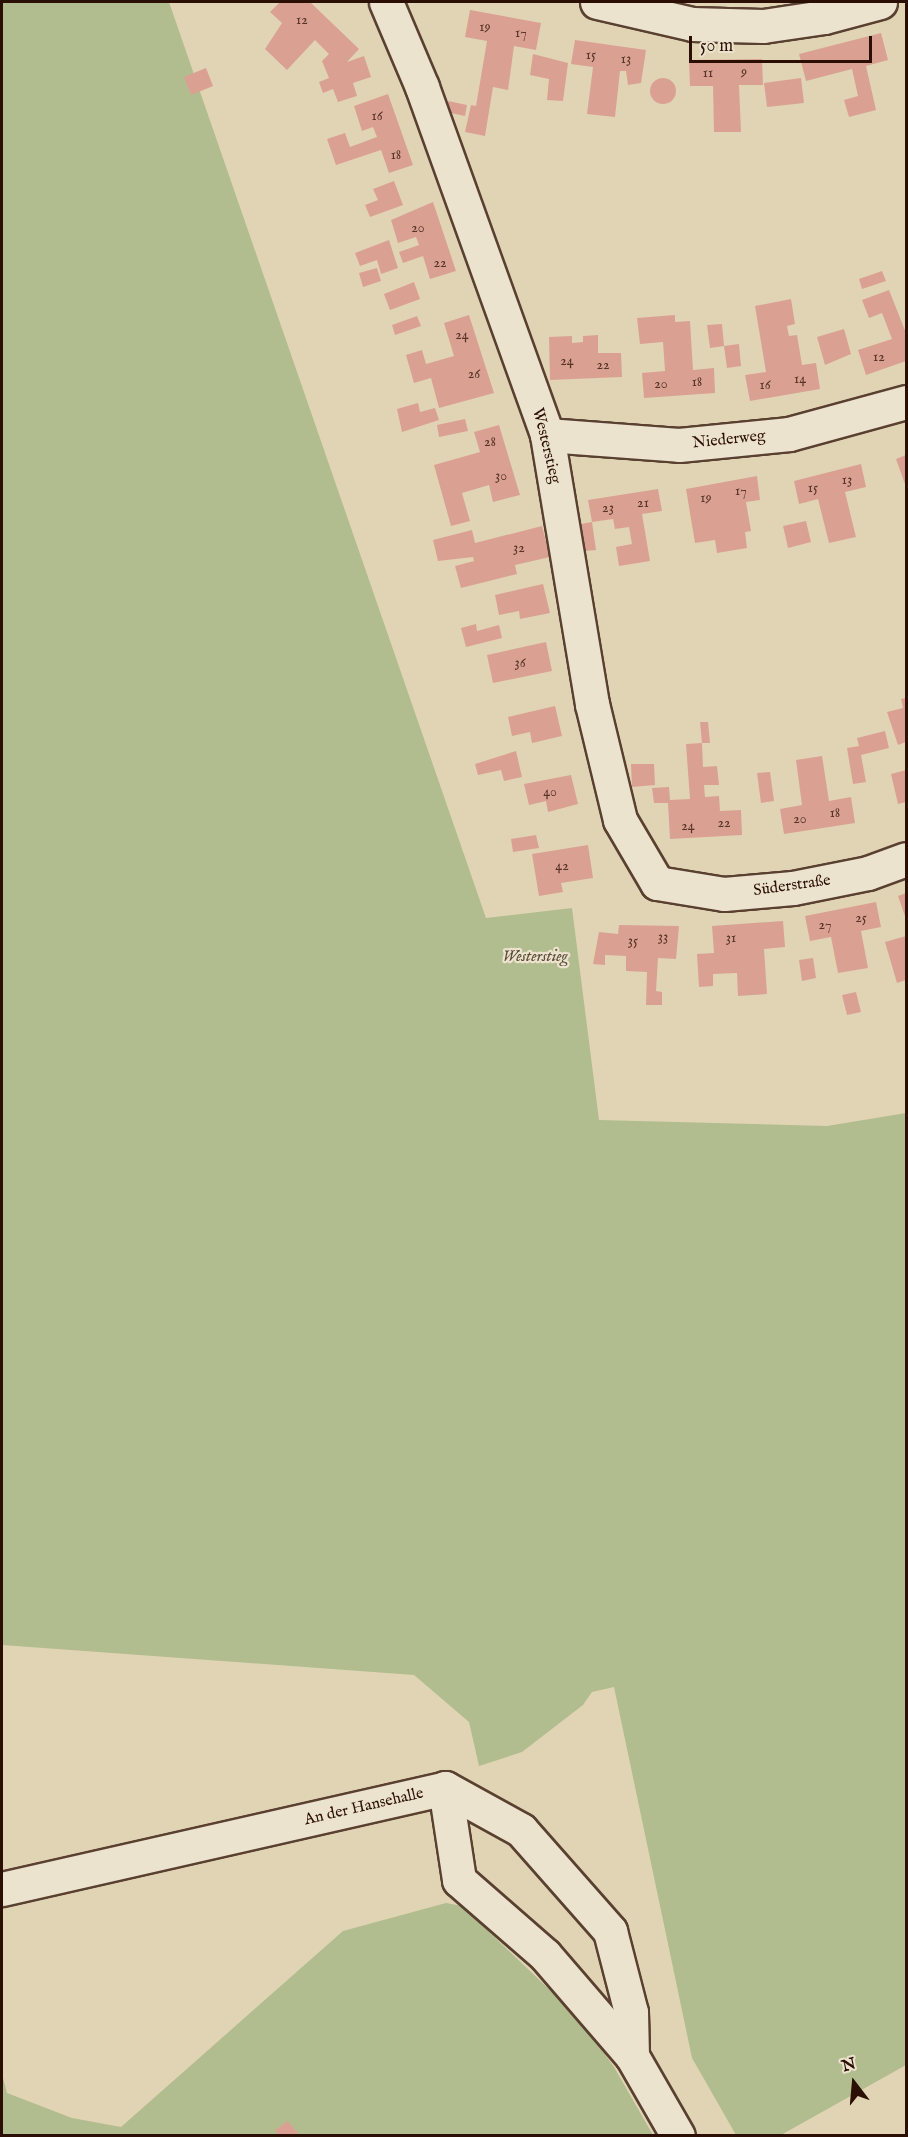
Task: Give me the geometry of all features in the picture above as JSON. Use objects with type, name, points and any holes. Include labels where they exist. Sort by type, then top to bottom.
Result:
[{"type":"street","name":"Westerstieg","points":[[386,2],[422,87],[547,435],[592,704],[620,820],[657,883],[674,889]]},
{"type":"street","points":[[597,2],[692,24],[763,26],[825,17],[880,2]]},
{"type":"street","name":"Niederweg","points":[[547,435],[679,445],[789,434],[906,402]]},
{"type":"street","name":"Süderstraße","points":[[674,889],[723,894],[793,888],[868,873],[906,859]]},
{"type":"street","points":[[445,1788],[521,1830],[610,1931],[631,2012],[632,2056]]},
{"type":"street","name":"An der Hansehalle","points":[[2,1889],[445,1788],[459,1880],[545,1955],[632,2056],[678,2136]]},
{"type":"green space","points":[[2,2],[169,2],[486,918],[572,908],[599,1120],[827,1126],[906,1113],[906,2065],[781,2135],[736,2135],[692,2058],[614,1687],[592,1692],[583,1705],[522,1752],[479,1766],[469,1722],[414,1675],[2,1645]]},
{"type":"green space","points":[[446,1903],[462,1906],[576,2015],[614,2067],[653,2135],[2,2135],[2,2074],[7,2093],[72,2118],[121,2127],[343,1931]]},
{"type":"building","points":[[280,2],[310,2],[359,49],[347,62],[364,56],[371,77],[353,83],[357,96],[338,102],[333,89],[323,93],[319,82],[329,78],[322,61],[329,54],[315,40],[287,70],[265,49],[282,23],[270,12]]},
{"type":"building","points":[[470,10],[541,23],[536,50],[514,46],[508,90],[493,87],[485,136],[465,132],[471,105],[476,106],[487,41],[465,37]]},
{"type":"building","points":[[881,33],[888,60],[866,66],[876,110],[849,117],[844,100],[858,96],[852,69],[806,81],[799,54]]},
{"type":"building","points":[[575,40],[646,50],[641,83],[628,85],[626,71],[620,71],[615,117],[587,114],[593,67],[571,64]]},
{"type":"building","points":[[533,54],[568,63],[563,101],[547,100],[549,79],[530,75]]},
{"type":"building","points":[[762,59],[763,85],[739,85],[741,132],[714,132],[713,86],[690,86],[689,60]]},
{"type":"building","points":[[206,68],[213,86],[191,95],[184,77]]},
{"type":"building","points":[[663,78],[672,82],[676,91],[672,100],[663,104],[654,100],[650,91],[654,82]]},
{"type":"building","points":[[801,78],[804,103],[767,107],[764,83]]},
{"type":"building","points":[[388,94],[413,165],[389,173],[381,150],[336,165],[327,139],[345,133],[350,147],[377,137],[373,127],[362,131],[354,106]]},
{"type":"building","points":[[448,101],[467,105],[465,116],[446,112]]},
{"type":"building","points":[[394,181],[403,205],[370,217],[365,205],[378,200],[373,189]]},
{"type":"building","points":[[433,202],[456,271],[430,279],[423,256],[403,263],[399,252],[419,245],[416,237],[398,243],[391,220]]},
{"type":"building","points":[[389,240],[398,268],[381,274],[377,260],[360,266],[355,253]]},
{"type":"building","points":[[377,268],[381,281],[363,287],[359,273]]},
{"type":"building","points":[[882,271],[886,281],[862,289],[859,279]]},
{"type":"building","points":[[414,282],[420,299],[390,310],[384,294]]},
{"type":"building","points":[[889,290],[906,333],[906,361],[866,375],[858,350],[892,339],[882,313],[869,318],[862,300]]},
{"type":"building","points":[[791,299],[795,324],[787,326],[789,336],[797,335],[802,365],[816,363],[820,389],[750,401],[745,375],[766,372],[755,306]]},
{"type":"building","points":[[469,315],[494,393],[439,408],[431,378],[414,383],[406,355],[422,350],[426,364],[454,356],[444,323]]},
{"type":"building","points":[[675,315],[675,322],[690,321],[693,370],[714,368],[715,393],[644,398],[642,373],[665,371],[663,342],[640,344],[637,318]]},
{"type":"building","points":[[417,316],[421,326],[395,335],[392,325]]},
{"type":"building","points":[[722,324],[724,346],[710,348],[707,325]]},
{"type":"building","points":[[844,329],[851,354],[825,365],[817,337]]},
{"type":"building","points":[[598,335],[598,353],[621,353],[622,377],[550,380],[549,337],[572,336],[572,343],[583,342],[583,336]]},
{"type":"building","points":[[739,344],[741,366],[727,368],[724,346]]},
{"type":"building","points":[[418,403],[420,412],[435,408],[439,420],[402,432],[397,409]]},
{"type":"building","points":[[465,419],[468,431],[439,437],[437,425]]},
{"type":"building","points":[[499,425],[520,495],[493,502],[489,485],[462,493],[470,521],[451,526],[434,465],[480,452],[474,432]]},
{"type":"building","points":[[906,455],[906,487],[896,459]]},
{"type":"building","points":[[861,464],[866,487],[845,492],[856,537],[829,543],[818,499],[799,504],[794,481]]},
{"type":"building","points":[[757,476],[760,500],[746,502],[751,531],[745,532],[747,548],[717,553],[715,540],[695,543],[686,489]]},
{"type":"building","points":[[658,489],[662,511],[642,514],[650,561],[619,566],[616,547],[632,544],[629,527],[615,529],[613,519],[592,522],[588,500]]},
{"type":"building","points":[[806,521],[811,542],[788,548],[783,526]]},
{"type":"building","points":[[592,522],[596,550],[585,551],[581,524]]},
{"type":"building","points":[[542,526],[550,557],[515,565],[517,574],[461,588],[455,566],[474,561],[473,557],[438,561],[433,540],[472,530],[475,543]]},
{"type":"building","points":[[543,584],[550,613],[520,619],[519,611],[499,615],[495,595]]},
{"type":"building","points":[[476,624],[477,631],[499,625],[502,638],[466,647],[461,628]]},
{"type":"building","points":[[546,642],[552,671],[493,683],[487,655]]},
{"type":"building","points":[[906,698],[906,742],[898,745],[887,712],[903,708],[901,699]]},
{"type":"building","points":[[555,706],[562,736],[532,743],[530,732],[512,736],[508,717]]},
{"type":"building","points":[[700,722],[708,722],[710,743],[702,743]]},
{"type":"building","points":[[885,731],[889,748],[861,755],[866,782],[853,784],[847,748],[859,746],[857,738]]},
{"type":"building","points":[[702,743],[703,767],[717,766],[719,785],[704,785],[705,797],[719,796],[720,811],[741,810],[742,835],[670,839],[668,803],[654,803],[652,788],[669,787],[670,800],[690,799],[686,744]]},
{"type":"building","points":[[516,751],[522,777],[504,781],[501,770],[478,775],[475,764]]},
{"type":"building","points":[[822,756],[829,801],[851,797],[855,823],[784,834],[780,809],[802,805],[796,760]]},
{"type":"building","points":[[631,764],[654,764],[655,785],[632,787]]},
{"type":"building","points":[[906,770],[906,802],[898,804],[891,774]]},
{"type":"building","points":[[770,772],[774,801],[761,803],[757,773]]},
{"type":"building","points":[[571,775],[578,804],[548,812],[546,801],[529,805],[524,784]]},
{"type":"building","points":[[536,835],[539,848],[513,852],[511,839]]},
{"type":"building","points":[[588,845],[593,878],[561,883],[563,892],[539,896],[532,854]]},
{"type":"building","points":[[906,893],[906,919],[898,896]]},
{"type":"building","points":[[876,902],[881,927],[861,931],[868,968],[838,973],[831,937],[810,941],[805,916]]},
{"type":"building","points":[[783,921],[785,947],[764,949],[767,994],[738,996],[737,973],[713,974],[713,986],[699,987],[697,954],[714,953],[712,926]]},
{"type":"building","points":[[619,925],[679,926],[676,959],[658,958],[656,991],[662,992],[662,1005],[646,1005],[647,972],[626,971],[626,956],[605,955],[605,965],[593,964],[599,932],[618,934]]},
{"type":"building","points":[[906,936],[906,980],[897,983],[885,942]]},
{"type":"building","points":[[813,958],[816,978],[802,981],[799,960]]},
{"type":"building","points":[[856,992],[861,1012],[847,1015],[842,995]]},
{"type":"building","points":[[288,2121],[300,2136],[279,2136],[275,2130]]}]
